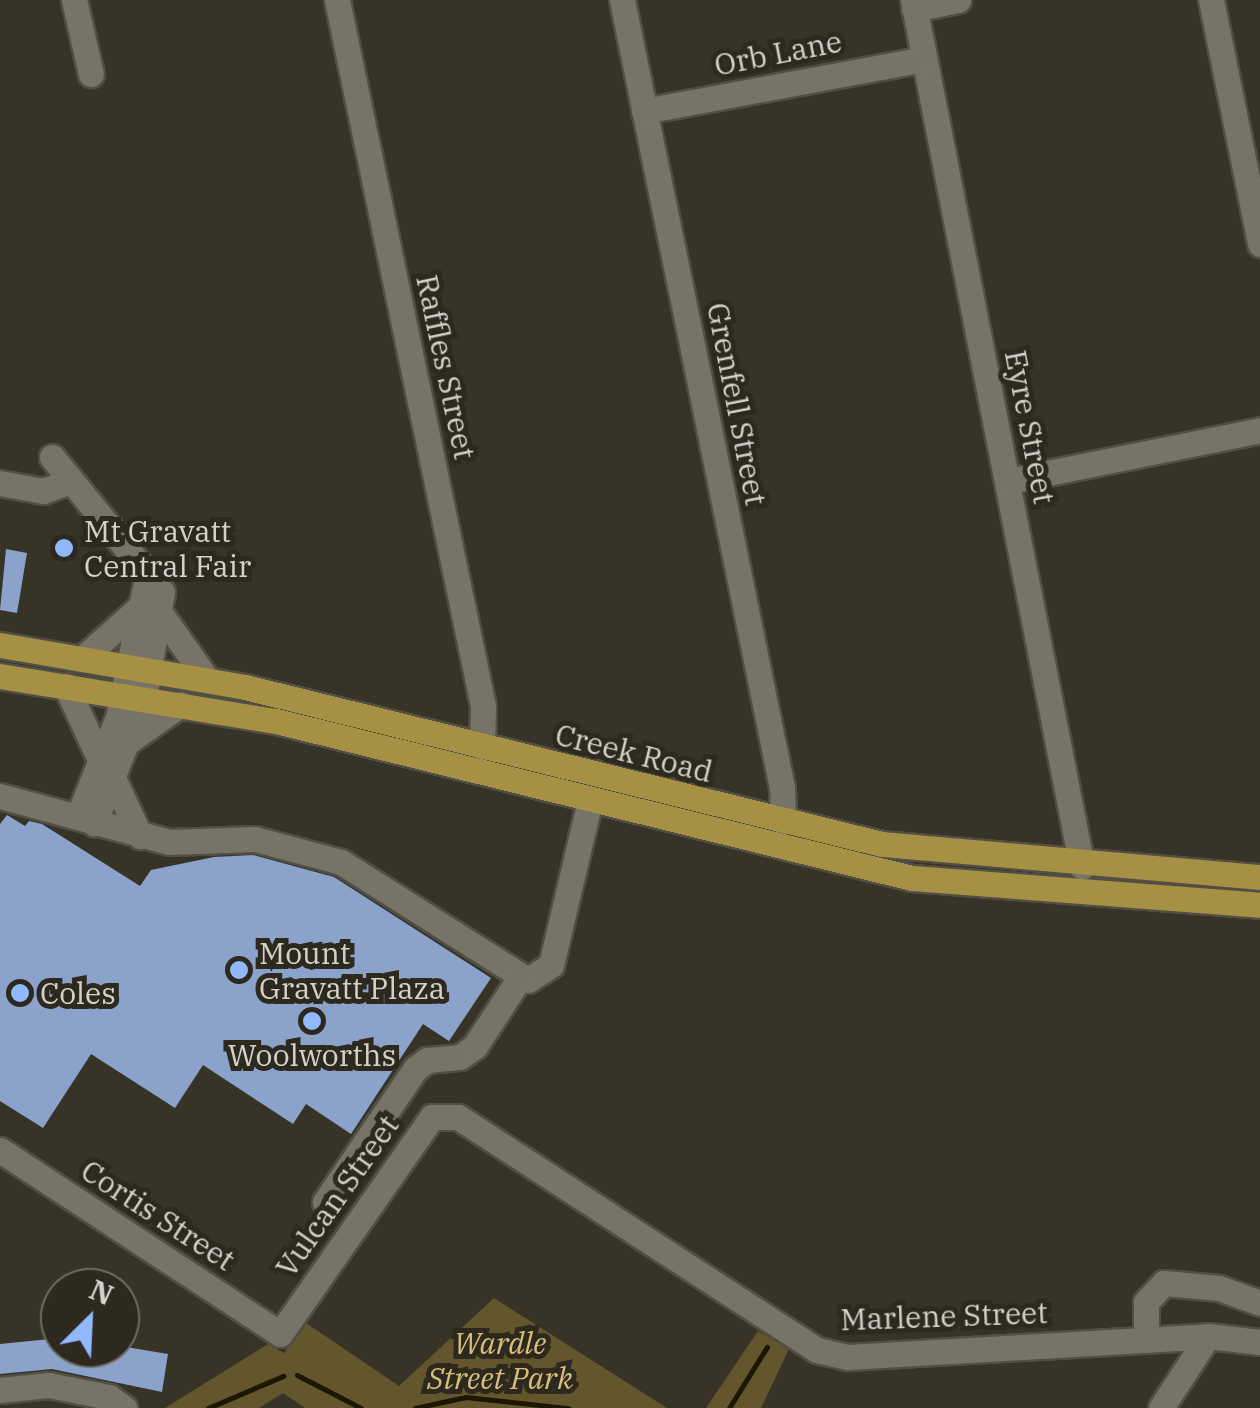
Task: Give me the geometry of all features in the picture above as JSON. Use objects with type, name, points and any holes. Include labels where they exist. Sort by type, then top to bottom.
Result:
[{"type":"main road","name":"Creek Road","points":[[0,645],[206,678],[783,822],[930,852],[1260,878]]},
{"type":"main road","name":"Creek Road","points":[[0,676],[276,721],[941,883],[1260,905]]},
{"type":"street","points":[[74,0],[91,74]]},
{"type":"street","name":"Raffles Street","points":[[338,0],[484,706],[482,748]]},
{"type":"street","name":"Grenfell Street","points":[[622,0],[778,769],[783,822]]},
{"type":"street","points":[[913,4],[958,0]]},
{"type":"street","points":[[1211,0],[1260,244]]},
{"type":"street","name":"Eyre Street","points":[[913,4],[1082,866]]},
{"type":"street","name":"Orb Lane","points":[[644,111],[924,59]]},
{"type":"street","points":[[1008,481],[1260,430]]},
{"type":"street","points":[[52,457],[148,573],[150,611],[130,740]]},
{"type":"street","points":[[0,483],[43,491],[71,481]]},
{"type":"street","points":[[83,658],[150,611]]},
{"type":"street","points":[[150,611],[206,678]]},
{"type":"street","points":[[66,686],[140,836]]},
{"type":"street","points":[[86,820],[134,696]]},
{"type":"street","points":[[107,771],[130,740],[181,704]]},
{"type":"street","points":[[0,796],[140,836],[184,844],[256,839],[341,862],[519,979],[545,974],[551,965],[590,800]]},
{"type":"street","points":[[324,1202],[415,1069],[426,1060],[460,1057],[475,1046],[519,979]]},
{"type":"street","name":"Vulcan Street","points":[[280,1334],[432,1117],[458,1117]]},
{"type":"street","name":"Marlene Street","points":[[458,1117],[817,1350],[848,1356],[1208,1336],[1260,1342]]},
{"type":"street","name":"Cortis Street","points":[[0,1150],[280,1334]]},
{"type":"street","points":[[1146,1340],[1146,1302],[1164,1283],[1219,1288],[1260,1303]]},
{"type":"street","points":[[1161,1408],[1208,1336]]},
{"type":"street","points":[[0,1390],[49,1385],[108,1397],[124,1408]]},
{"type":"green space","name":"Wardle Street Park","points":[[494,1298],[667,1408],[305,1408],[283,1393],[259,1408],[165,1408],[268,1344],[284,1353],[306,1323],[399,1386]]},
{"type":"green space","points":[[758,1331],[789,1349],[761,1408],[706,1408]]},
{"type":"building","points":[[6,549],[27,553],[17,613],[0,610]]},
{"type":"building","name":"Mount Gravatt Plaza","points":[[7,815],[25,826],[29,821],[42,824],[140,886],[151,870],[214,857],[253,855],[334,877],[491,978],[449,1041],[423,1024],[351,1134],[306,1104],[293,1124],[203,1065],[175,1108],[91,1054],[43,1128],[0,1101],[0,824]]},
{"type":"building","points":[[40,1340],[40,1368],[140,1368],[140,1349],[168,1354],[162,1392],[52,1369],[0,1374],[0,1344]]},
{"type":"waterway","points":[[729,1408],[767,1347]]},
{"type":"waterway","points":[[297,1375],[361,1408]]},
{"type":"waterway","points":[[208,1408],[283,1376]]},
{"type":"waterway","points":[[415,1408],[466,1397],[568,1408]]},
{"type":"place","name":"Mt Gravatt Central Fair","points":[[64,548]]},
{"type":"place","name":"Mount Gravatt Plaza","points":[[239,970]]},
{"type":"place","name":"Coles","points":[[20,993]]},
{"type":"place","name":"Woolworths","points":[[312,1021]]}]
